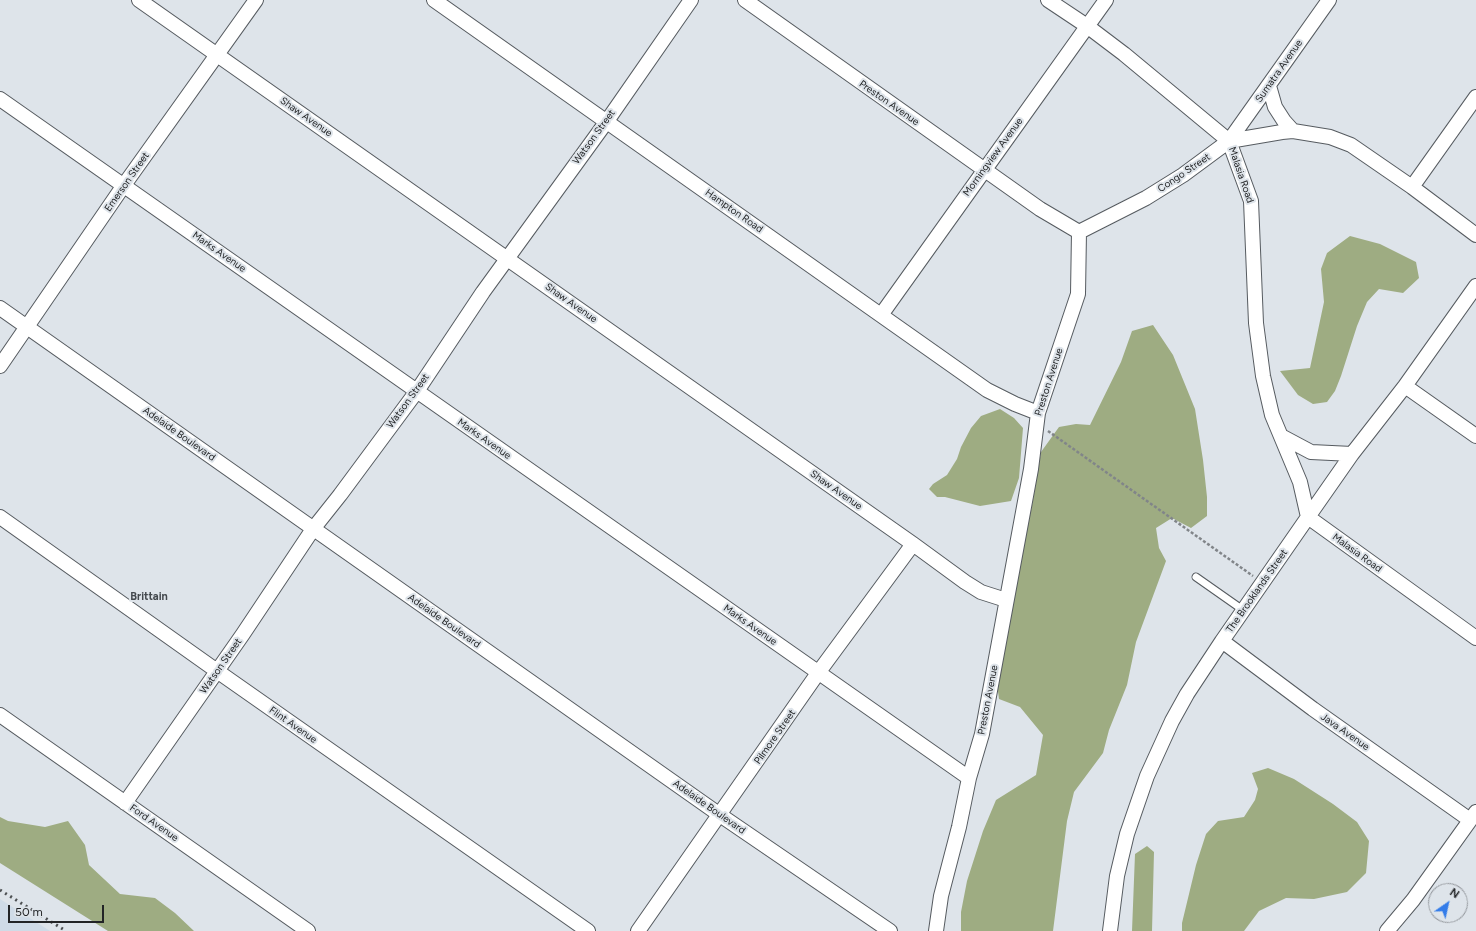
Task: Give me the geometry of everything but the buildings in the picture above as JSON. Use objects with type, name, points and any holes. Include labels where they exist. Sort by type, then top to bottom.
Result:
[{"type":"street","name":"Shaw Avenue","points":[[139,0],[216,56],[283,100],[508,258],[965,582],[981,592],[1006,600]]},
{"type":"street","name":"Emerson Street","points":[[0,366],[124,185],[256,0]]},
{"type":"street","name":"Hampton Road","points":[[434,0],[987,390],[1015,404],[1037,418]]},
{"type":"street","name":"Watson Street","points":[[124,803],[217,671],[313,529],[417,391],[443,349],[607,121],[691,0]]},
{"type":"street","name":"Preston Avenue","points":[[744,0],[1040,209],[1079,232],[1078,294],[1037,418],[1031,469],[982,734],[969,778],[958,834],[941,896],[936,931]]},
{"type":"street","name":"Malasia Road","points":[[1048,0],[1087,26],[1124,54],[1229,141],[1252,201],[1256,323],[1263,376],[1272,416],[1300,482],[1308,517],[1476,638]]},
{"type":"street","name":"Morningview Avenue","points":[[881,315],[1106,0]]},
{"type":"street","name":"Sumatra Avenue","points":[[1229,141],[1329,0]]},
{"type":"street","points":[[1269,86],[1275,107],[1293,132]]},
{"type":"street","points":[[1412,187],[1476,97]]},
{"type":"street","name":"Marks Avenue","points":[[0,98],[969,778]]},
{"type":"street","name":"Congo Street","points":[[1079,232],[1146,198],[1183,175],[1229,141],[1282,132],[1293,132],[1330,137],[1346,143],[1412,187],[1476,234]]},
{"type":"street","name":"The Brooklands Street","points":[[1110,931],[1121,855],[1134,809],[1172,720],[1187,694],[1222,641],[1352,454],[1405,386],[1476,286]]},
{"type":"street","name":"Adelaide Boulevard","points":[[0,308],[720,814],[890,931]]},
{"type":"street","points":[[1405,386],[1476,436]]},
{"type":"street","points":[[1281,436],[1311,452],[1352,454]]},
{"type":"street","name":"Flint Avenue","points":[[0,516],[217,671],[588,931]]},
{"type":"street","name":"Pilmore Street","points":[[638,931],[818,673],[913,544]]},
{"type":"street","name":"Java Avenue","points":[[1222,641],[1312,709],[1473,816]]},
{"type":"street","name":"Ford Avenue","points":[[0,714],[124,803],[308,931]]},
{"type":"street","points":[[1387,931],[1414,900],[1473,816]]},
{"type":"lane","points":[[1196,577],[1243,610]]},
{"type":"path","points":[[1037,418],[1263,583]]},
{"type":"shaded area","points":[[0,899],[50,931],[0,931]]},
{"type":"green space","points":[[1350,236],[1380,244],[1416,262],[1419,278],[1403,293],[1379,289],[1367,302],[1357,326],[1335,391],[1327,402],[1313,404],[1298,395],[1280,371],[1310,368],[1324,302],[1321,269],[1327,253]]},
{"type":"green space","points":[[1153,325],[1173,355],[1195,409],[1203,460],[1207,497],[1207,516],[1191,528],[1172,518],[1156,528],[1159,548],[1166,561],[1136,642],[1127,685],[1109,730],[1103,753],[1074,792],[1067,821],[1053,931],[961,931],[961,912],[967,881],[983,831],[996,800],[1036,775],[1043,735],[1020,707],[999,699],[997,684],[1041,452],[1059,427],[1076,424],[1090,425],[1121,362],[1132,331]]},
{"type":"green space","points":[[1000,409],[1014,418],[1023,428],[1019,478],[1011,501],[980,506],[945,497],[937,497],[929,489],[933,484],[947,475],[957,459],[961,447],[971,428],[981,416]]},
{"type":"green space","points":[[1268,768],[1294,779],[1333,804],[1357,822],[1369,841],[1366,873],[1347,892],[1314,899],[1286,898],[1259,911],[1244,931],[1182,931],[1182,923],[1196,865],[1206,834],[1218,821],[1244,817],[1255,800],[1258,789],[1252,773]]},
{"type":"green space","points":[[0,817],[8,821],[45,827],[68,821],[85,845],[89,865],[120,894],[155,898],[175,913],[194,931],[108,931],[0,863]]},
{"type":"green space","points":[[1147,846],[1154,852],[1152,931],[1132,931],[1135,854]]},
{"type":"railway","points":[[0,890],[66,931]]},
{"type":"district","name":"Brittain","points":[[149,597]]}]
